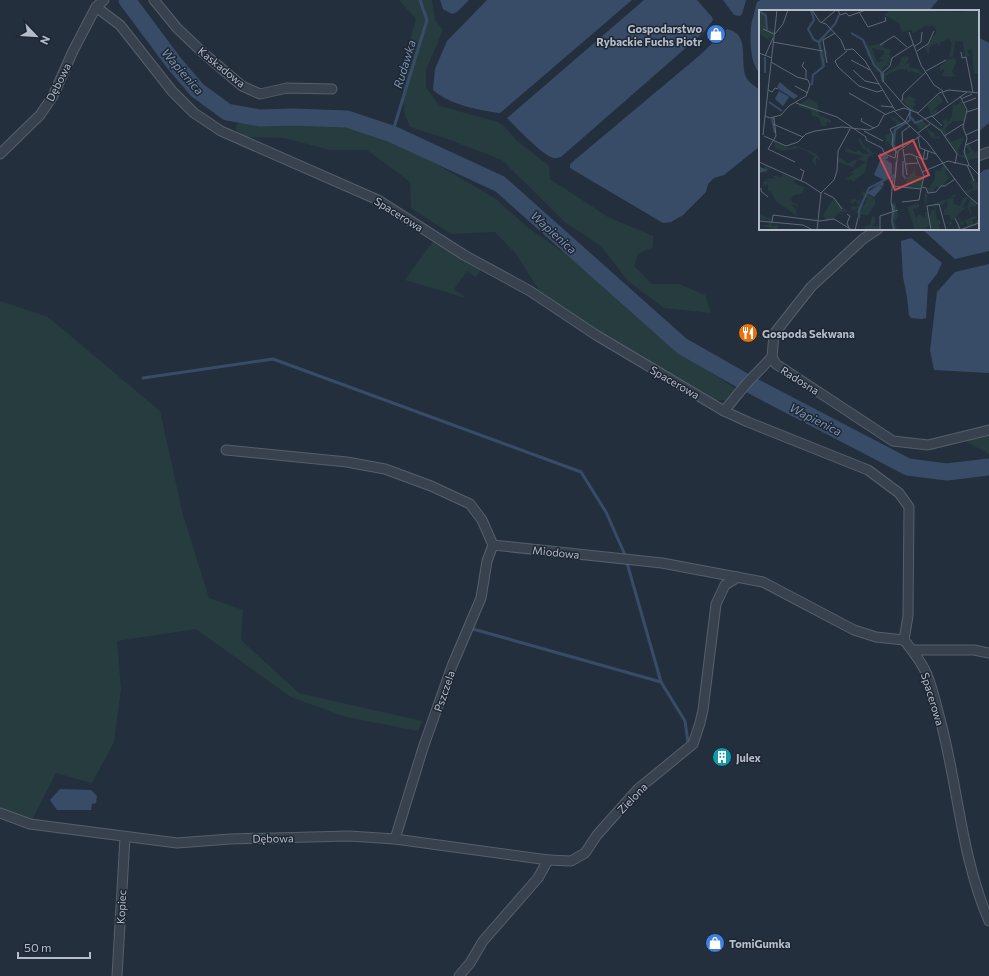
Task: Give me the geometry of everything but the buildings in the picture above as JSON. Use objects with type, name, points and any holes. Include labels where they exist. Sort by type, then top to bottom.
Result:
[{"type":"street","name":"Dębowa","points":[[0,154],[40,115],[53,96],[73,52],[96,8],[104,0]]},
{"type":"street","name":"Kaskadowa","points":[[154,0],[177,28],[208,59],[242,86],[260,94],[287,88],[332,89]]},
{"type":"street","name":"Spacerowa","points":[[96,8],[120,25],[174,93],[194,112],[221,131],[378,200],[464,255],[530,291],[596,336],[724,411],[868,470],[899,493],[909,507],[908,616],[904,640],[913,650],[927,674],[947,746],[969,860],[982,906],[989,921]]},
{"type":"street","points":[[979,156],[989,152]]},
{"type":"street","name":"Radosna","points":[[877,230],[863,240],[811,287],[774,334],[772,357],[776,364],[893,441],[928,445],[989,430]]},
{"type":"street","points":[[724,411],[747,383],[772,357]]},
{"type":"street","points":[[226,450],[347,462],[385,469],[431,486],[470,504],[482,520],[493,545]]},
{"type":"street","name":"Miodowa","points":[[493,545],[662,563],[762,582],[854,630],[876,637],[904,640]]},
{"type":"street","name":"Pszczela","points":[[395,839],[423,748],[452,666],[481,598],[487,561],[493,545]]},
{"type":"street","name":"Zielona","points":[[548,860],[571,861],[585,853],[597,835],[638,789],[693,744],[703,710],[716,604],[725,585],[738,577]]},
{"type":"street","points":[[913,650],[974,650],[989,653]]},
{"type":"street","name":"Dębowa","points":[[0,813],[30,824],[177,844],[238,838],[349,836],[395,839],[548,860]]},
{"type":"street","name":"Kopiec","points":[[117,976],[124,837]]},
{"type":"street","points":[[459,976],[470,963],[483,941],[538,878],[548,860]]},
{"type":"green space","points":[[399,0],[432,0],[435,20],[443,30],[426,70],[426,88],[440,106],[498,122],[505,127],[516,140],[549,166],[550,179],[608,217],[653,236],[653,247],[638,254],[634,266],[652,284],[679,284],[705,295],[711,313],[664,308],[628,281],[601,246],[565,222],[502,160],[448,139],[410,127],[404,112],[402,70],[416,19]]},
{"type":"green space","points":[[239,120],[257,123],[329,123],[374,133],[440,166],[496,199],[527,227],[583,266],[670,344],[736,389],[726,400],[711,400],[596,332],[539,290],[516,254],[495,232],[451,234],[411,208],[410,182],[367,150],[330,150],[284,138],[245,137],[235,129]]},
{"type":"green space","points":[[434,240],[482,268],[476,277],[467,271],[454,289],[466,298],[405,280]]},
{"type":"green space","points":[[0,301],[48,317],[160,411],[183,515],[209,598],[243,610],[241,640],[299,693],[422,721],[418,731],[346,717],[291,697],[196,629],[117,641],[121,689],[114,742],[92,783],[56,773],[30,824],[0,813]]},
{"type":"green space","points":[[989,434],[989,454],[965,441]]},
{"type":"water","points":[[440,0],[469,0],[457,12],[452,14],[443,9]]},
{"type":"water","points":[[487,0],[632,0],[500,113],[456,103],[448,100],[433,90],[435,69],[447,41]]},
{"type":"water","points":[[644,0],[697,0],[713,20],[704,32],[561,157],[554,158],[549,156],[530,141],[507,118]]},
{"type":"water","points":[[723,0],[746,0],[742,14],[740,16],[734,15]]},
{"type":"water","points":[[761,0],[938,0],[930,10],[759,10],[759,72],[754,64],[751,52],[751,24],[757,2]]},
{"type":"water","points":[[727,29],[739,36],[742,42],[744,71],[746,77],[750,83],[759,89],[759,147],[724,175],[714,178],[708,184],[706,192],[683,215],[671,222],[663,223],[570,168],[570,164],[700,55]]},
{"type":"water","points":[[979,38],[989,43],[989,123],[979,131]]},
{"type":"water","points":[[989,169],[989,251],[955,259],[923,230],[979,230],[979,174],[984,170]]},
{"type":"water","points":[[911,238],[942,263],[937,274],[928,285],[926,318],[922,319],[911,318],[909,315],[903,277],[901,241]]},
{"type":"water","points":[[989,264],[989,373],[934,370],[930,350],[937,292],[955,272]]},
{"type":"water","points":[[60,789],[91,790],[97,796],[96,803],[92,804],[91,810],[57,810],[50,800]]},
{"type":"waterway","name":"Wapienica","points":[[127,0],[174,63],[197,90],[227,112],[260,118],[293,117],[347,119],[392,134],[500,184],[682,346],[747,383],[908,467],[947,472],[989,467]]},
{"type":"waterway","name":"Rudawka","points":[[392,134],[427,20],[420,0]]},
{"type":"waterway","points":[[143,378],[273,359],[581,472],[606,512],[625,555]]},
{"type":"waterway","points":[[627,563],[661,682],[685,721],[688,742]]},
{"type":"waterway","points":[[473,629],[661,682]]},
{"type":"place","name":"Gospodarstwo Rybackie Fuchs Piotr","points":[[716,34]]},
{"type":"place","name":"Gospoda Sekwana","points":[[748,333]]},
{"type":"place","name":"Julex","points":[[722,757]]},
{"type":"place","name":"TomiGumka","points":[[715,943]]}]
